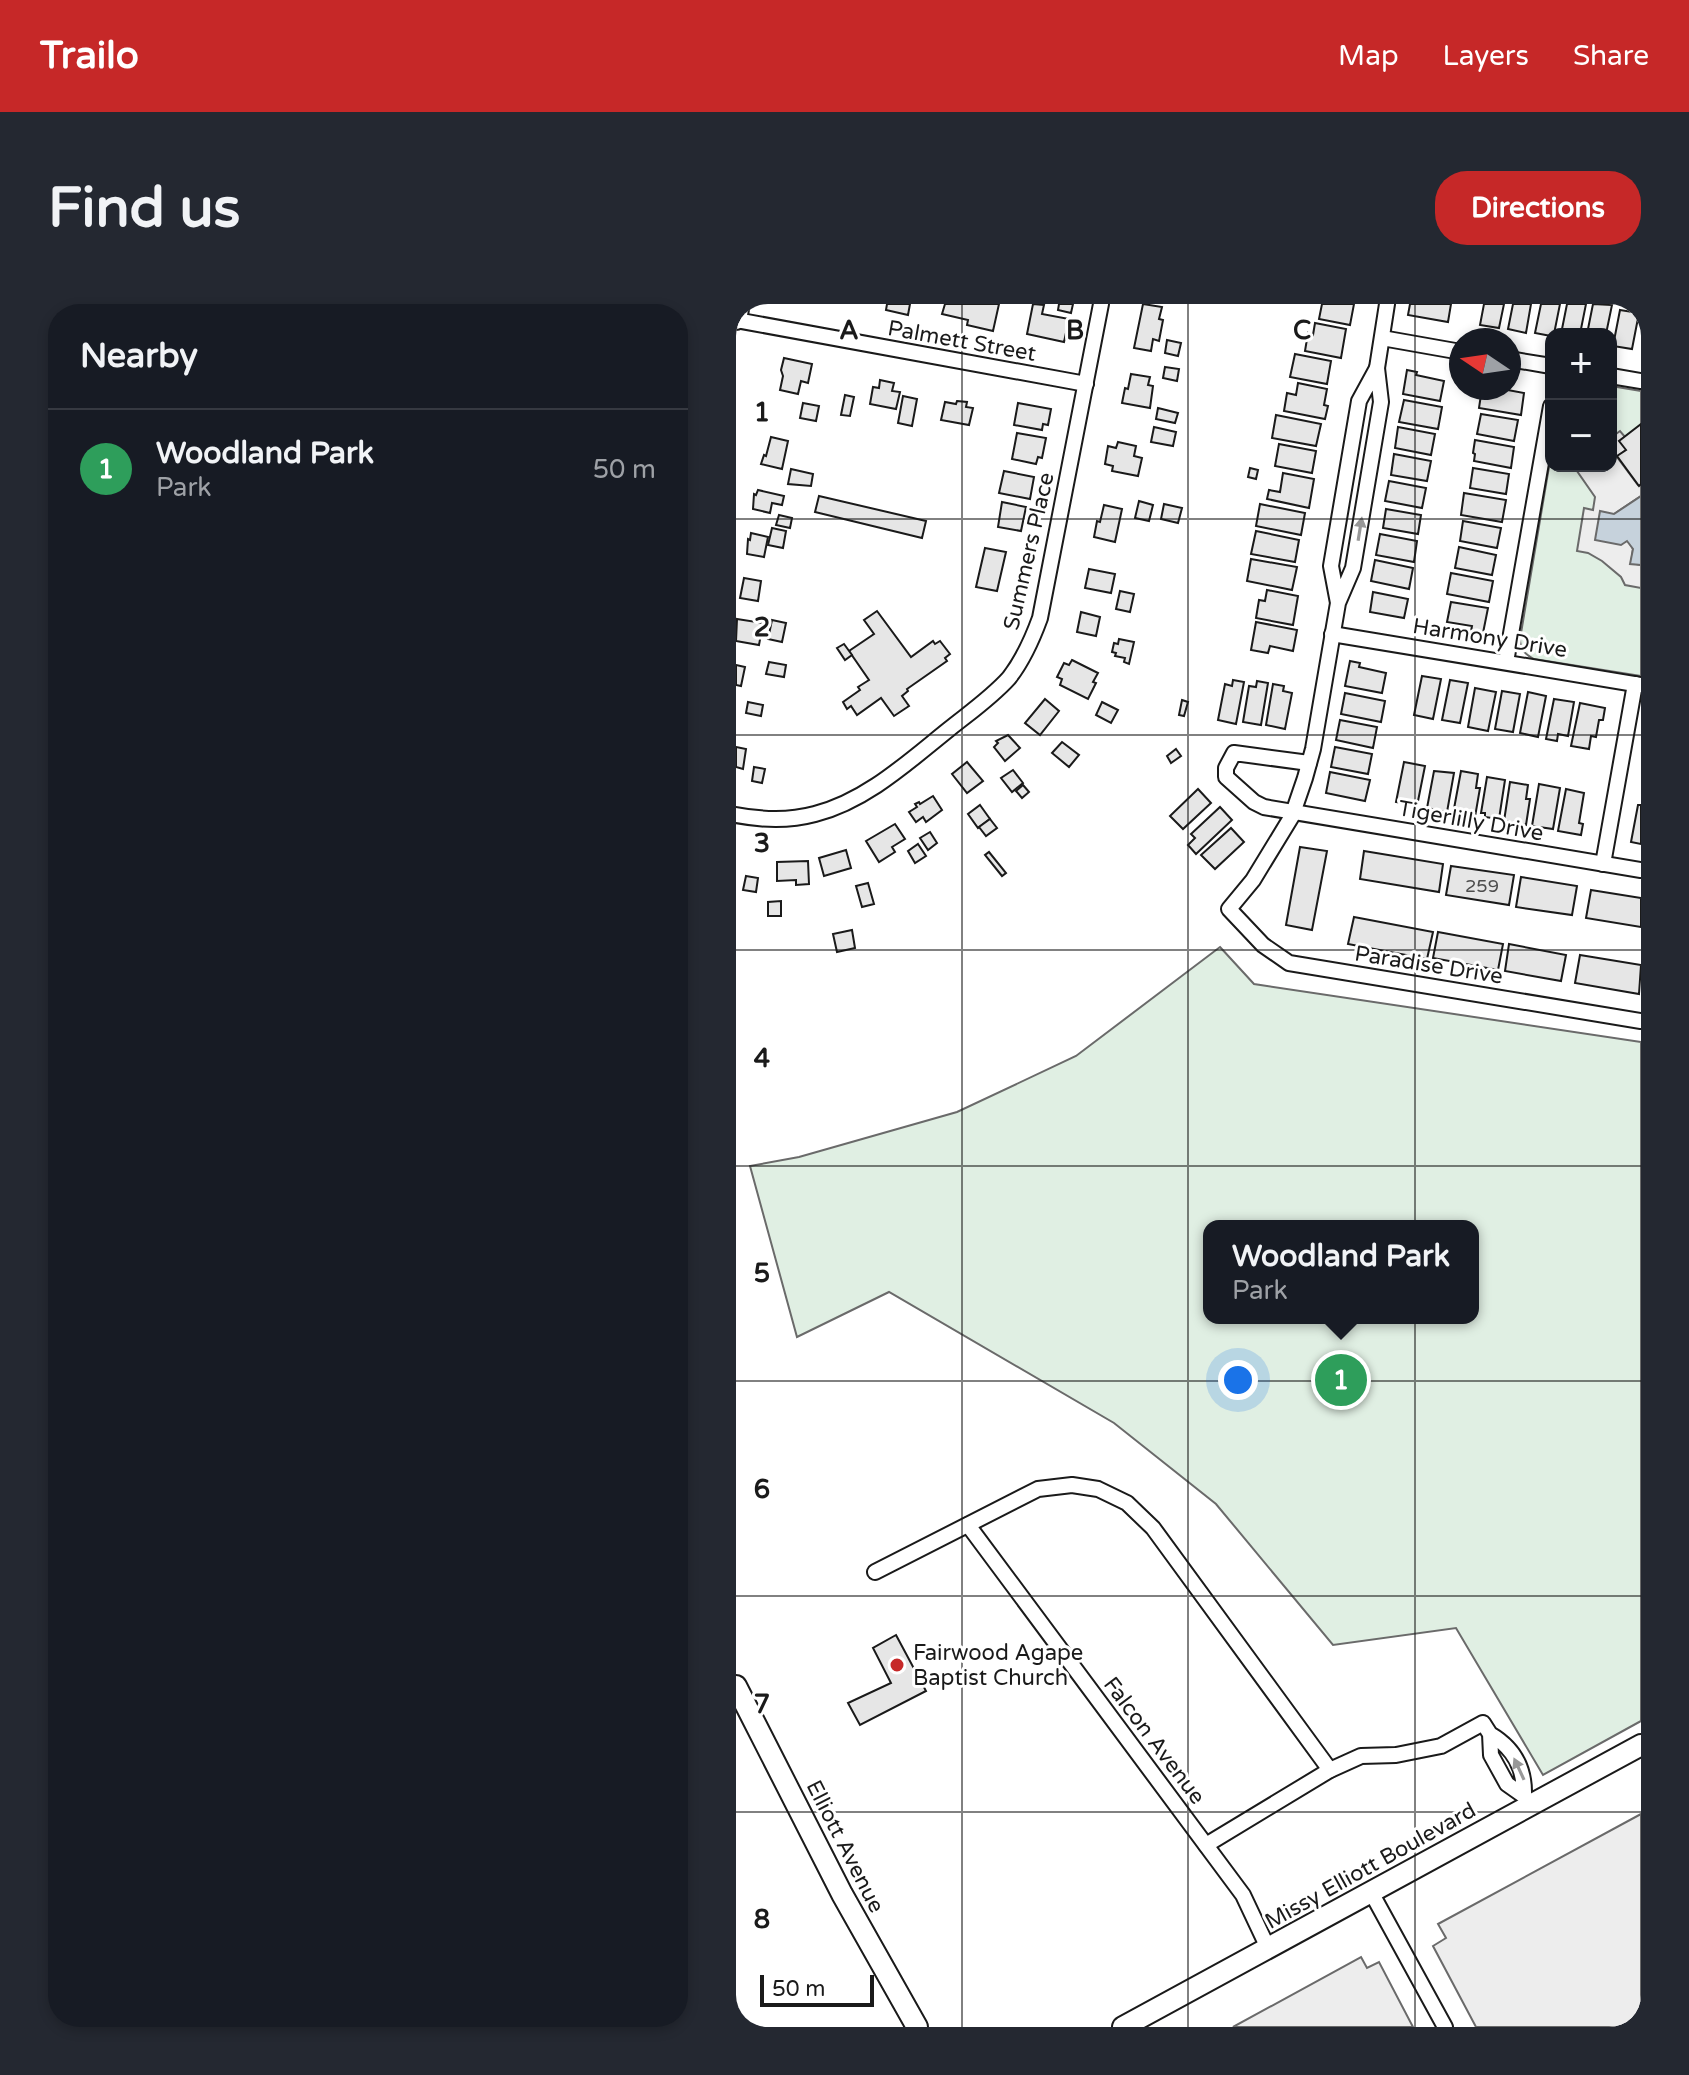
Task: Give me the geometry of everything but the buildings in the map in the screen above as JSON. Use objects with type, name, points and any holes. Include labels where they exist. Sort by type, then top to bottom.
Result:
[{"type":"street","points":[[736,319],[739,304]]},
{"type":"street","name":"Summers Place","points":[[736,815],[753,819],[796,818],[832,809],[852,799],[916,756],[994,694],[1010,676],[1031,642],[1040,618],[1101,304]]},
{"type":"street","points":[[1293,812],[1309,763],[1338,603],[1353,568],[1381,402],[1377,368],[1387,304]]},
{"type":"street","name":"Palmett Street","points":[[736,319],[1086,384]]},
{"type":"street","points":[[1382,338],[1449,350]]},
{"type":"street","points":[[1521,361],[1545,365]]},
{"type":"street","points":[[1338,603],[1331,566],[1359,401],[1377,368]]},
{"type":"street","points":[[1617,377],[1641,381]]},
{"type":"street","points":[[1506,662],[1545,440]]},
{"type":"street","name":"Harmony Drive","points":[[1332,634],[1638,684]]},
{"type":"street","points":[[1603,864],[1638,684]]},
{"type":"street","name":"Tigerlilly Drive","points":[[1309,763],[1239,752],[1234,753],[1226,768],[1226,777],[1264,807],[1641,870]]},
{"type":"street","name":"Paradise Drive","points":[[1293,812],[1253,880],[1229,909],[1263,945],[1289,963],[1641,1021]]},
{"type":"street","points":[[875,1572],[1038,1489],[1072,1485],[1098,1489],[1127,1503],[1153,1528],[1330,1770]]},
{"type":"street","name":"Falcon Avenue","points":[[968,1525],[1243,1895],[1268,1948]]},
{"type":"street","name":"Elliott Avenue","points":[[736,1686],[842,1894],[917,2027]]},
{"type":"street","points":[[1206,1845],[1330,1770],[1361,1756],[1396,1755],[1441,1746],[1487,1729],[1491,1755],[1507,1784],[1527,1801]]},
{"type":"street","name":"Missy Elliott Boulevard","points":[[1123,2027],[1371,1892],[1527,1801],[1641,1745]]},
{"type":"street","points":[[1371,1892],[1445,2027]]},
{"type":"green space","points":[[1617,387],[1641,391],[1641,676],[1534,659],[1524,651],[1520,639],[1548,472],[1617,472]]},
{"type":"green space","points":[[1220,947],[1254,984],[1641,1042],[1641,1721],[1543,1775],[1456,1628],[1333,1645],[1216,1504],[1114,1423],[889,1292],[797,1337],[750,1166],[799,1157],[957,1112],[1076,1056]]},
{"type":"shaded area","points":[[1620,431],[1625,437],[1626,450],[1617,457],[1617,433]]},
{"type":"shaded area","points":[[1617,457],[1638,485],[1641,484],[1641,496],[1614,514],[1633,549],[1631,563],[1641,565],[1641,588],[1625,585],[1621,577],[1602,561],[1577,551],[1584,508],[1593,510],[1595,497],[1578,472],[1617,472]]},
{"type":"shaded area","points":[[1641,496],[1641,565],[1630,564],[1633,549],[1627,541],[1621,545],[1595,540],[1600,511],[1614,514]]},
{"type":"shaded area","points":[[1641,1814],[1641,2027],[1476,2027],[1433,1946],[1446,1938],[1438,1924]]},
{"type":"shaded area","points":[[1361,1957],[1367,1968],[1379,1962],[1413,2027],[1233,2027]]},
{"type":"place","name":"Woodland Park","points":[[1341,1380]]},
{"type":"place","name":"Fairwood Agape Baptist Church","points":[[897,1665]]}]
